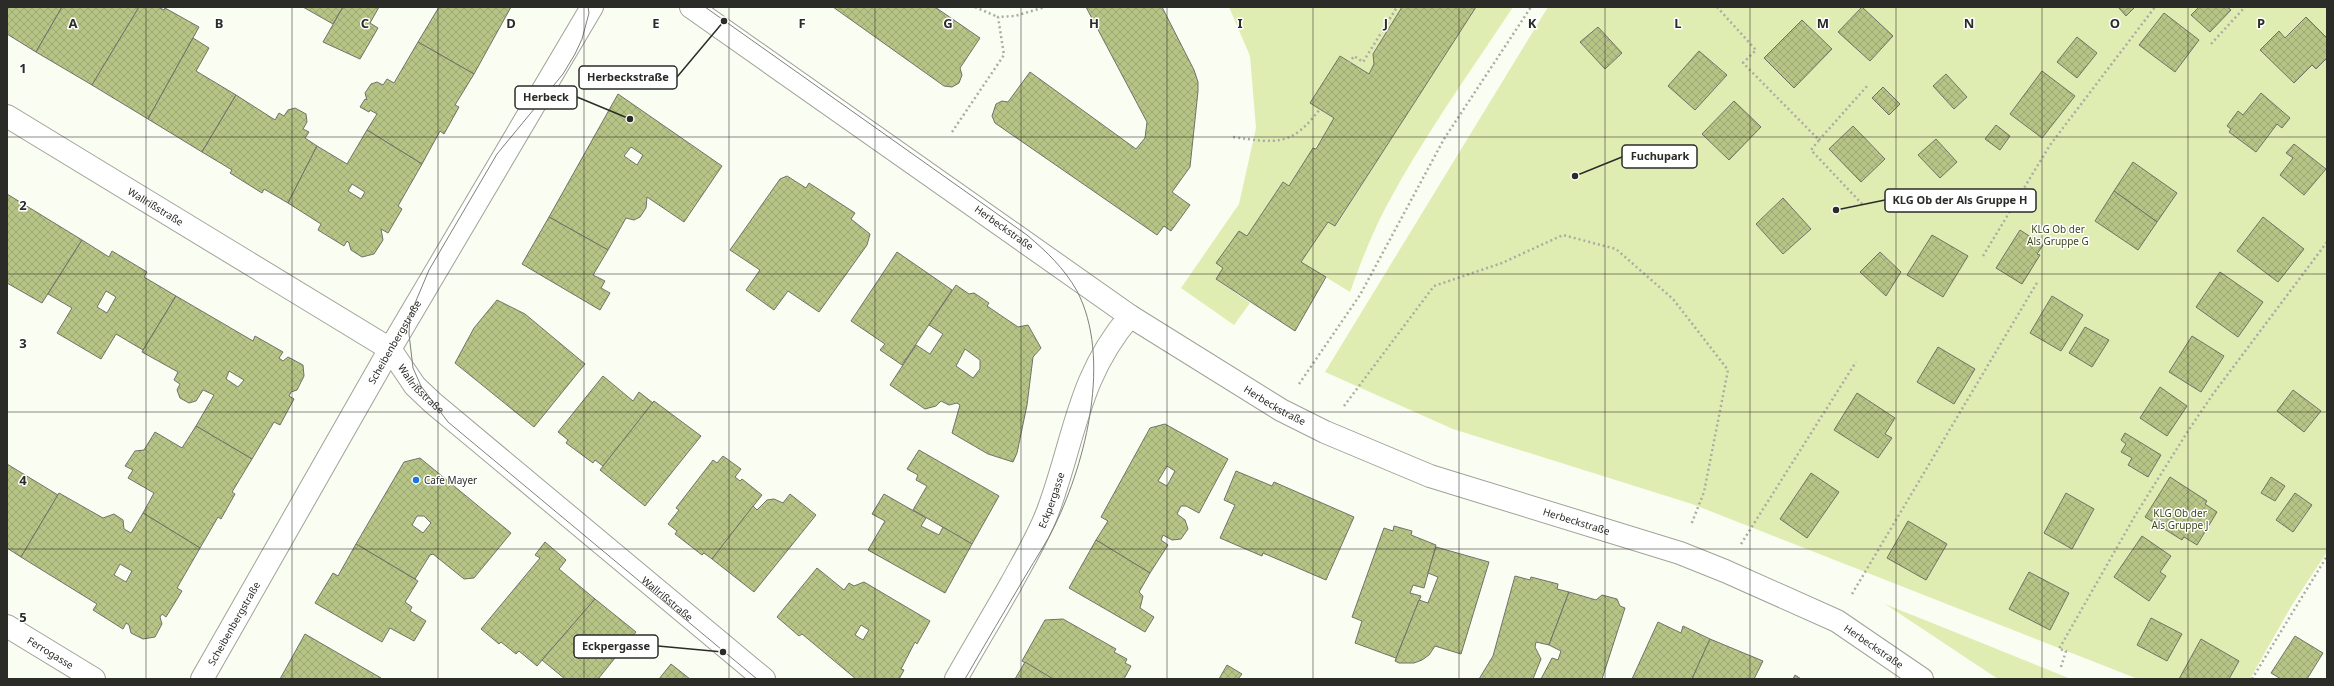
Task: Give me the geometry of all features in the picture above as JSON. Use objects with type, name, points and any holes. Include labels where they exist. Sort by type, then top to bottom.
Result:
[{"type":"street","name":"Scheibenbergstraße","points":[[202,679],[390,349],[592,7]]},
{"type":"street","name":"Herbeckstraße","points":[[691,7],[1130,316],[1281,410],[1325,432],[1430,476],[1680,553],[1725,571],[1837,621],[1922,679]]},
{"type":"street","name":"Wallrißstraße","points":[[7,116],[390,349],[415,386],[433,403],[764,679]]},
{"type":"street","name":"Eckpergasse","points":[[956,679],[1027,555],[1040,528],[1049,508],[1080,404],[1093,373],[1112,336],[1130,316]]},
{"type":"street","name":"Ferrogasse","points":[[7,626],[94,679]]},
{"type":"path","points":[[975,7],[998,17],[1016,16],[1045,7]]},
{"type":"path","points":[[1350,63],[1354,56],[1363,62],[1397,7]]},
{"type":"path","points":[[1281,410],[1360,295],[1444,139],[1531,7]]},
{"type":"path","points":[[1716,7],[1756,50],[1743,63],[1819,140]]},
{"type":"path","points":[[1983,256],[2050,145],[2155,7]]},
{"type":"path","points":[[2211,44],[2245,7]]},
{"type":"path","points":[[952,132],[1004,55],[998,17]]},
{"type":"path","points":[[1863,205],[1811,150],[1868,85]]},
{"type":"path","points":[[1233,137],[1266,141],[1285,139],[1299,133],[1320,109]]},
{"type":"path","points":[[1325,432],[1434,286],[1502,263],[1563,235],[1616,249],[1673,299],[1728,370],[1704,492],[1680,553]]},
{"type":"path","points":[[2061,667],[2066,651],[2059,649],[2140,507],[2213,394],[2327,242]]},
{"type":"path","points":[[1850,596],[2038,281]]},
{"type":"path","points":[[1725,571],[1856,362]]},
{"type":"path","points":[[2252,679],[2327,556]]},
{"type":"green space","points":[[1229,7],[1402,7],[1373,54],[1374,64],[1369,74],[1310,103],[1334,118],[1289,186],[1283,183],[1247,236],[1239,231],[1223,268],[1216,279],[1250,303],[1234,325],[1181,288],[1239,204],[1256,128],[1250,56]]},
{"type":"green space","points":[[1475,7],[1513,7],[1448,104],[1401,179],[1376,226],[1350,292],[1301,262],[1328,222],[1336,226]]},
{"type":"green space","points":[[1548,7],[2327,7],[2327,552],[2292,605],[2250,679],[2138,679],[1692,504],[1453,429],[1325,372]]},
{"type":"green space","points":[[1885,604],[2071,679],[1998,679]]},
{"type":"building","points":[[7,7],[62,7],[36,52],[7,34]]},
{"type":"building","points":[[62,7],[139,7],[92,85],[36,52]]},
{"type":"building","points":[[139,7],[158,7],[164,10],[165,8],[199,27],[148,119],[92,85]]},
{"type":"building","points":[[303,7],[343,7],[333,24]]},
{"type":"building","points":[[343,7],[379,7],[370,23],[378,28],[360,59],[323,42]]},
{"type":"building","points":[[439,7],[511,7],[474,74],[418,42]]},
{"type":"building","points":[[833,7],[935,7],[980,38],[960,68],[962,75],[959,83],[952,87],[944,86]]},
{"type":"building","points":[[1086,7],[1162,7],[1194,70],[1198,82],[1198,91],[1190,167],[1172,192],[1190,205],[1171,231],[1164,226],[1157,235],[995,123],[992,116],[996,104],[1002,101],[1008,102],[1030,72],[1136,149],[1145,138],[1147,122]]},
{"type":"building","points":[[1402,7],[1476,7],[1335,226],[1328,222],[1301,262],[1326,277],[1295,331],[1216,279],[1223,268],[1216,263],[1239,231],[1247,236],[1283,182],[1289,186],[1313,148],[1316,149],[1334,118],[1310,103],[1340,56],[1369,74],[1374,64],[1373,54]]},
{"type":"building","points":[[1862,7],[1893,36],[1870,61],[1838,32]]},
{"type":"building","points":[[2118,7],[2135,7],[2126,16]]},
{"type":"building","points":[[2199,7],[2227,7],[2231,10],[2210,32],[2191,15]]},
{"type":"building","points":[[2164,13],[2199,40],[2175,72],[2139,45]]},
{"type":"building","points":[[2306,17],[2327,38],[2327,58],[2316,69],[2312,65],[2294,83],[2260,50],[2279,31],[2285,38]]},
{"type":"building","points":[[1802,20],[1832,49],[1794,88],[1764,58]]},
{"type":"building","points":[[1598,27],[1622,53],[1605,69],[1580,42]]},
{"type":"building","points":[[2077,37],[2097,53],[2077,78],[2057,62]]},
{"type":"building","points":[[193,38],[209,48],[196,71],[236,95],[202,152],[148,119]]},
{"type":"building","points":[[418,42],[474,74],[455,105],[459,107],[444,134],[440,131],[422,164],[367,130],[377,114],[360,107],[365,99],[367,100],[365,93],[371,84],[377,82],[383,85],[387,79],[394,83]]},
{"type":"building","points":[[1699,51],[1727,75],[1695,110],[1668,86]]},
{"type":"building","points":[[2042,71],[2075,96],[2042,138],[2010,114]]},
{"type":"building","points":[[1946,74],[1967,97],[1954,109],[1933,86]]},
{"type":"building","points":[[1883,87],[1900,104],[1889,115],[1872,98]]},
{"type":"building","points":[[2261,93],[2290,118],[2282,128],[2277,124],[2256,152],[2229,132],[2231,129],[2227,126],[2238,111],[2243,115]]},
{"type":"building","points":[[618,94],[722,166],[684,222],[647,197],[646,208],[640,217],[634,220],[626,218],[608,250],[549,217]],"holes":[[[631,147],[643,155],[637,165],[624,156]]]},
{"type":"building","points":[[236,95],[275,120],[279,113],[284,116],[288,110],[295,108],[306,114],[307,122],[303,129],[309,132],[305,138],[317,146],[288,203],[264,189],[262,193],[230,173],[232,170],[202,152]]},
{"type":"building","points":[[1734,101],[1761,127],[1729,160],[1702,134]]},
{"type":"building","points":[[1996,125],[2010,136],[2000,150],[1985,139]]},
{"type":"building","points":[[1853,126],[1885,159],[1861,182],[1829,149]]},
{"type":"building","points":[[367,130],[422,164],[398,206],[402,209],[388,233],[381,229],[383,240],[374,254],[362,257],[351,250],[347,241],[344,246],[318,230],[321,224],[288,203],[317,146],[347,164]],"holes":[[[352,184],[365,192],[361,199],[348,191]]]},
{"type":"building","points":[[1936,139],[1957,162],[1940,178],[1918,155]]},
{"type":"building","points":[[2294,144],[2326,169],[2304,195],[2280,175],[2293,158],[2286,153]]},
{"type":"building","points":[[2133,162],[2177,193],[2157,222],[2114,191]]},
{"type":"building","points":[[787,176],[806,188],[809,183],[855,213],[851,219],[870,234],[867,245],[819,312],[788,291],[774,310],[746,290],[760,270],[730,250],[780,179]]},
{"type":"building","points":[[2114,191],[2157,222],[2138,250],[2095,221]]},
{"type":"building","points":[[7,194],[82,240],[42,303],[7,283]]},
{"type":"building","points":[[1783,198],[1811,229],[1783,254],[1756,224]]},
{"type":"building","points":[[549,217],[608,250],[593,275],[605,281],[601,288],[610,293],[600,310],[522,264]]},
{"type":"building","points":[[2263,217],[2304,249],[2278,282],[2237,251]]},
{"type":"building","points":[[2020,230],[2043,245],[2037,254],[2040,255],[2022,284],[1996,268]]},
{"type":"building","points":[[1932,235],[1968,256],[1943,297],[1907,275]]},
{"type":"building","points":[[82,240],[109,257],[112,251],[147,272],[144,277],[176,296],[143,350],[116,334],[101,359],[57,333],[72,308],[48,294]],"holes":[[[106,291],[116,297],[107,313],[97,307]]]},
{"type":"building","points":[[897,252],[952,290],[902,365],[880,350],[885,344],[851,321]]},
{"type":"building","points":[[1880,252],[1901,272],[1886,296],[1860,272]]},
{"type":"building","points":[[2220,272],[2263,302],[2238,337],[2196,307]]},
{"type":"building","points":[[956,285],[969,294],[974,293],[989,303],[987,306],[1018,327],[1028,325],[1041,348],[1033,357],[1027,405],[1017,453],[1013,462],[988,454],[952,433],[960,405],[957,403],[949,405],[941,401],[936,406],[925,409],[890,385],[916,345],[930,354],[943,334],[929,325]],"holes":[[[965,349],[980,360],[980,369],[973,378],[956,366]]]},
{"type":"building","points":[[176,296],[253,341],[255,336],[283,352],[279,358],[283,361],[288,357],[303,365],[304,376],[297,390],[291,392],[289,396],[294,399],[280,425],[274,422],[252,459],[196,426],[214,395],[203,390],[196,401],[189,403],[180,398],[177,390],[180,384],[174,380],[178,372],[142,352]],"holes":[[[229,371],[244,380],[238,387],[226,379]]]},
{"type":"building","points":[[2052,296],[2083,315],[2061,351],[2030,333]]},
{"type":"building","points":[[497,300],[525,314],[585,364],[534,427],[455,363],[474,328]]},
{"type":"building","points":[[2085,327],[2109,340],[2092,367],[2069,353]]},
{"type":"building","points":[[2192,336],[2224,356],[2201,392],[2169,372]]},
{"type":"building","points":[[1938,347],[1975,369],[1954,404],[1917,382]]},
{"type":"building","points":[[603,376],[633,401],[639,392],[653,403],[603,466],[595,460],[593,463],[566,443],[568,440],[558,432]]},
{"type":"building","points":[[2160,387],[2187,406],[2167,436],[2140,418]]},
{"type":"building","points":[[2293,390],[2321,411],[2304,432],[2277,411]]},
{"type":"building","points":[[1857,393],[1895,418],[1885,434],[1892,438],[1878,458],[1834,430]]},
{"type":"building","points":[[654,401],[701,436],[645,506],[600,470]]},
{"type":"building","points":[[1165,424],[1228,459],[1199,513],[1186,506],[1181,506],[1177,514],[1185,520],[1188,529],[1181,539],[1172,540],[1163,535],[1161,540],[1168,545],[1150,573],[1096,540],[1108,521],[1101,517],[1150,428]],"holes":[[[1167,466],[1175,471],[1167,486],[1158,481]]]},
{"type":"building","points":[[196,426],[252,459],[232,492],[235,494],[221,519],[218,517],[200,548],[143,513],[154,493],[128,478],[133,470],[125,466],[135,451],[144,450],[155,432],[182,448]]},
{"type":"building","points":[[2125,433],[2161,455],[2148,477],[2128,465],[2132,458],[2121,452],[2126,444],[2121,440]]},
{"type":"building","points":[[919,450],[999,496],[972,544],[913,510],[927,486],[916,480],[918,475],[907,469]]},
{"type":"building","points":[[723,456],[741,469],[735,477],[740,481],[742,479],[762,495],[712,559],[704,553],[702,555],[675,534],[677,531],[668,524],[679,510],[676,508],[713,460],[717,463]]},
{"type":"building","points":[[420,458],[511,533],[474,578],[464,579],[433,554],[430,555],[415,579],[356,544],[404,462]],"holes":[[[417,516],[424,516],[431,523],[423,533],[412,525]]]},
{"type":"building","points":[[7,464],[58,495],[21,557],[7,548]]},
{"type":"building","points":[[1236,471],[1272,486],[1274,482],[1354,517],[1326,580],[1263,553],[1262,556],[1220,538],[1235,505],[1224,500]]},
{"type":"building","points":[[1811,473],[1839,492],[1807,538],[1780,519]]},
{"type":"building","points":[[2170,477],[2207,501],[2205,504],[2217,512],[2197,545],[2184,537],[2182,540],[2145,517]]},
{"type":"building","points":[[2271,477],[2285,486],[2275,501],[2261,493]]},
{"type":"building","points":[[59,493],[103,518],[114,514],[123,520],[124,529],[131,533],[143,513],[200,548],[177,588],[182,591],[166,617],[162,614],[160,617],[162,624],[155,637],[143,639],[131,633],[129,625],[126,623],[123,629],[93,610],[97,604],[21,557]],"holes":[[[120,564],[132,571],[126,582],[114,575]]]},
{"type":"building","points":[[2066,493],[2094,509],[2072,549],[2044,533]]},
{"type":"building","points":[[2295,493],[2312,505],[2293,532],[2276,520]]},
{"type":"building","points":[[790,494],[816,515],[754,592],[712,559],[753,506],[757,510],[767,500],[774,499],[783,503]]},
{"type":"building","points":[[884,494],[926,518],[921,526],[939,535],[943,527],[972,544],[945,593],[868,550],[885,521],[872,514]]},
{"type":"building","points":[[1908,521],[1947,544],[1926,580],[1887,558]]},
{"type":"building","points":[[1394,526],[1412,531],[1411,535],[1436,545],[1424,588],[1413,585],[1410,593],[1421,596],[1396,658],[1355,643],[1362,621],[1352,617],[1384,528],[1393,531]]},
{"type":"building","points":[[2142,536],[2171,556],[2160,572],[2166,576],[2149,601],[2114,577]]},
{"type":"building","points":[[1096,540],[1150,573],[1139,592],[1143,596],[1140,608],[1154,617],[1145,632],[1069,588]]},
{"type":"building","points":[[545,542],[566,560],[559,569],[595,599],[537,666],[519,651],[516,654],[501,642],[499,644],[481,629],[540,558],[535,555]]},
{"type":"building","points":[[356,544],[418,581],[405,602],[412,607],[410,611],[426,621],[414,641],[390,628],[382,642],[315,603],[333,573],[338,576]]},
{"type":"building","points":[[1436,547],[1489,562],[1461,654],[1435,646],[1429,655],[1422,660],[1414,663],[1399,663],[1395,661],[1419,600],[1428,603],[1438,577],[1428,573]]},
{"type":"building","points":[[817,568],[844,590],[849,583],[854,586],[864,582],[930,621],[917,644],[915,642],[901,669],[904,670],[899,679],[856,679],[802,634],[799,636],[777,617]],"holes":[[[861,625],[869,630],[863,640],[855,635]]]},
{"type":"building","points":[[2029,572],[2069,593],[2050,630],[2009,609]]},
{"type":"building","points":[[1515,576],[1530,580],[1531,577],[1558,584],[1557,589],[1569,592],[1549,645],[1536,642],[1535,647],[1541,659],[1533,679],[1479,679],[1493,656]]},
{"type":"building","points":[[1569,592],[1596,600],[1602,595],[1617,599],[1620,606],[1625,608],[1602,679],[1541,679],[1552,658],[1558,660],[1561,651],[1549,645]]},
{"type":"building","points":[[595,599],[636,632],[598,679],[565,679],[542,660]]},
{"type":"building","points":[[2151,618],[2182,634],[2167,661],[2137,645]]},
{"type":"building","points":[[1063,619],[1116,649],[1114,652],[1127,659],[1125,663],[1131,666],[1124,679],[1053,679],[1022,661],[1045,620]]},
{"type":"building","points":[[1658,622],[1681,633],[1683,626],[1710,639],[1692,679],[1632,679]]},
{"type":"building","points":[[305,634],[381,678],[381,679],[280,679]]},
{"type":"building","points":[[2295,636],[2323,653],[2307,679],[2281,679],[2271,673]]},
{"type":"building","points":[[1710,639],[1763,661],[1754,679],[1692,679]]},
{"type":"building","points":[[2201,639],[2239,661],[2229,679],[2179,679]]},
{"type":"building","points":[[1025,662],[1053,679],[1015,679]]},
{"type":"building","points":[[671,664],[690,679],[659,679]]},
{"type":"building","points":[[1227,665],[1242,674],[1238,679],[1219,679]]},
{"type":"building","points":[[1795,675],[1801,679],[1793,679]]},
{"type":"tram line","points":[[588,7],[589,13],[582,39],[563,74],[497,154],[429,270],[410,315],[409,334],[413,368],[421,386],[448,422],[757,679]]},
{"type":"tram line","points":[[705,7],[1027,235],[1061,268],[1077,291],[1087,318],[1093,347],[1094,378],[1091,409],[1085,441],[1066,499],[1052,531],[965,679]]},
{"type":"place","name":"Herbeckstraße","points":[[724,21]]},
{"type":"place","name":"Herbeck","points":[[630,119]]},
{"type":"place","name":"Fuchupark","points":[[1575,176]]},
{"type":"place","name":"KLG Ob der Als Gruppe H","points":[[1836,210]]},
{"type":"place","name":"Cafe Mayer","points":[[416,480]]},
{"type":"place","name":"Eckpergasse","points":[[723,652]]},
{"type":"park label","name":"KLG Ob der Als Gruppe G","points":[[2058,234]]},
{"type":"park label","name":"KLG Ob der Als Gruppe J","points":[[2180,518]]}]
